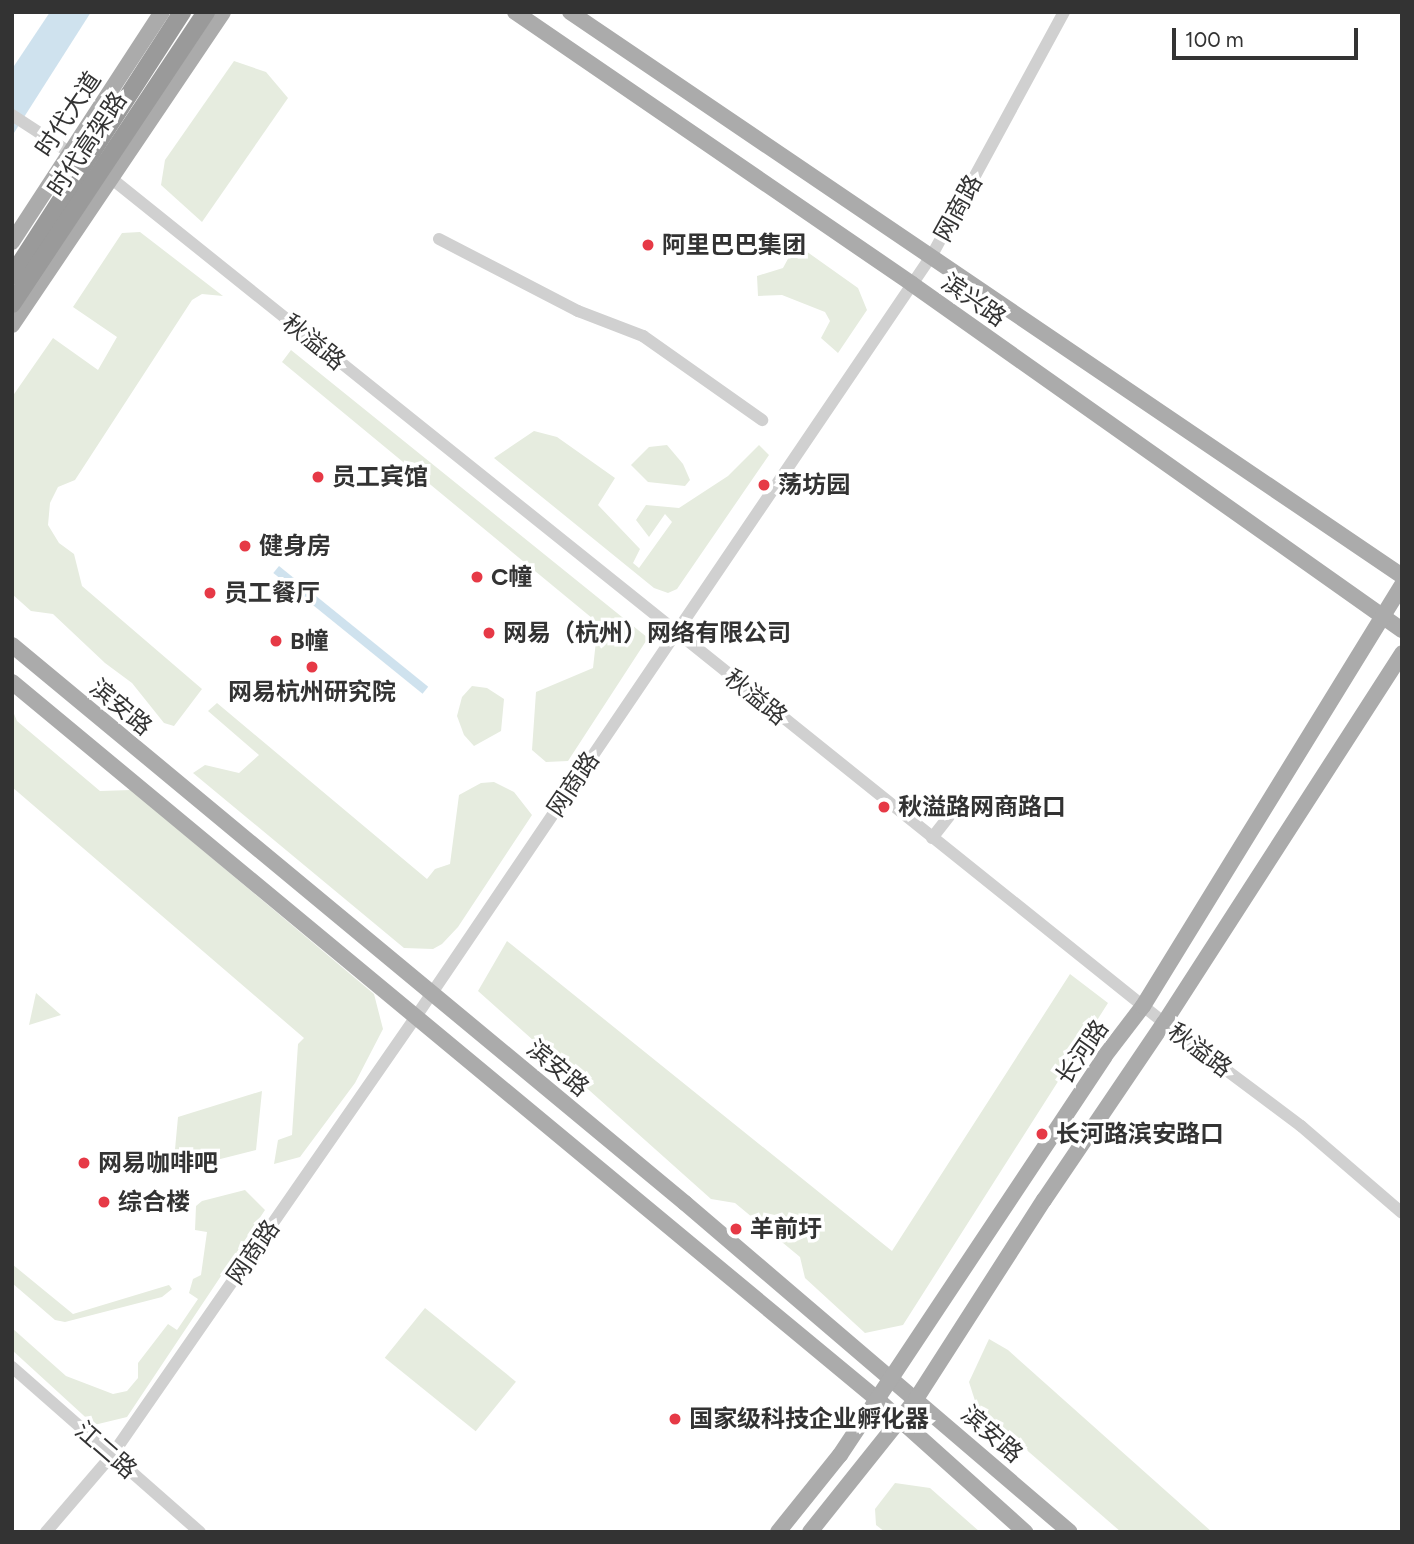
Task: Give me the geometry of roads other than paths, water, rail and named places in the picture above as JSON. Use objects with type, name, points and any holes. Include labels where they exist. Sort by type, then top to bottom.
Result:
[{"type":"highway","name":"时代高架路","points":[[12,275],[182,12]]},
{"type":"highway","name":"时代高架路","points":[[12,304],[206,12]]},
{"type":"main road","name":"时代大道","points":[[12,242],[162,12]]},
{"type":"main road","points":[[12,325],[223,12]]},
{"type":"main road","name":"滨兴路","points":[[515,12],[912,284],[1402,630]]},
{"type":"main road","name":"滨兴路","points":[[570,12],[1402,576]]},
{"type":"main road","name":"长河路","points":[[778,1532],[840,1455],[1104,1057],[1143,1006],[1402,585]]},
{"type":"main road","name":"滨安路","points":[[12,645],[893,1378],[1070,1532]]},
{"type":"main road","points":[[810,1532],[916,1399],[1044,1200],[1164,1023],[1402,653]]},
{"type":"main road","name":"滨安路","points":[[12,682],[878,1400],[1025,1532]]},
{"type":"street","name":"网商路","points":[[46,1532],[112,1455],[415,1018],[932,255],[1064,12]]},
{"type":"street","points":[[12,115],[69,152]]},
{"type":"street","name":"秋溢路","points":[[112,179],[1164,1023],[1301,1126],[1402,1213]]},
{"type":"street","points":[[439,239],[578,311],[643,336],[762,420]]},
{"type":"street","points":[[932,838],[952,812]]},
{"type":"street","name":"江二路","points":[[12,1367],[200,1532]]},
{"type":"water","points":[[50,12],[91,12],[12,136],[12,69]]},
{"type":"water","points":[[279,566],[428,687],[423,694],[273,573]]},
{"type":"place","name":"阿里巴巴集团","points":[[648,245]]},
{"type":"place","name":"员工宾馆","points":[[318,477]]},
{"type":"place","name":"荡坊园","points":[[764,485]]},
{"type":"place","name":"健身房","points":[[245,546]]},
{"type":"place","name":"C幢","points":[[477,577]]},
{"type":"place","name":"员工餐厅","points":[[210,593]]},
{"type":"place","name":"网易（杭州）网络有限公司","points":[[489,633]]},
{"type":"place","name":"B幢","points":[[276,641]]},
{"type":"place","name":"网易杭州研究院","points":[[312,667]]},
{"type":"place","name":"秋溢路网商路口","points":[[884,807]]},
{"type":"place","name":"长河路滨安路口","points":[[1042,1134]]},
{"type":"place","name":"网易咖啡吧","points":[[84,1163]]},
{"type":"place","name":"综合楼","points":[[104,1202]]},
{"type":"place","name":"羊前圩","points":[[736,1229]]},
{"type":"place","name":"国家级科技企业孵化器","points":[[675,1419]]}]
